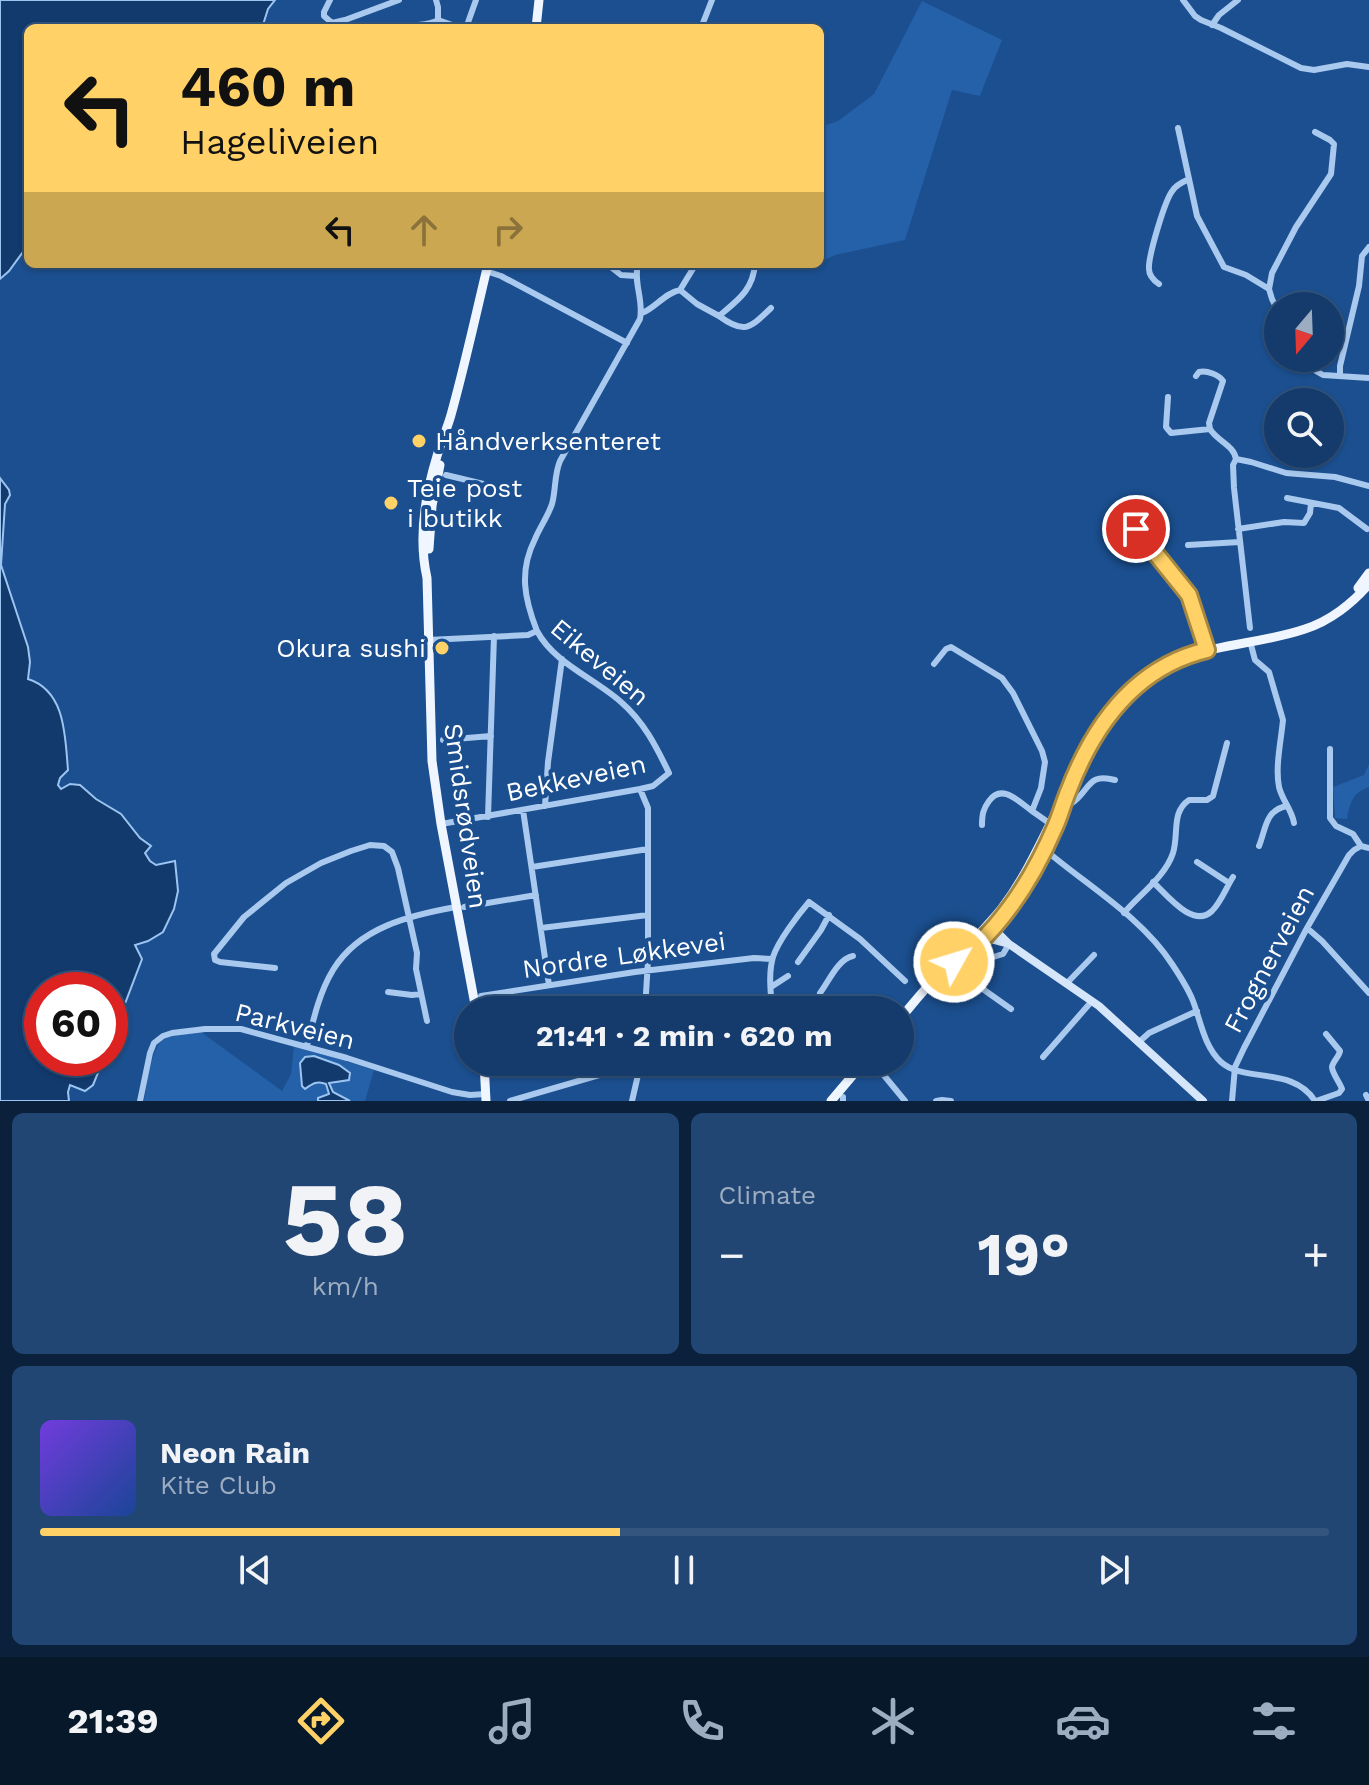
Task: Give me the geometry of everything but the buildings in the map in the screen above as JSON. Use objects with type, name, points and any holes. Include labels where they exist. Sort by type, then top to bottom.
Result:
[{"type":"main road","points":[[536,24],[539,0]]},
{"type":"main road","name":"Smidsrødveien","points":[[474,996],[432,761],[427,578],[423,556],[431,476],[446,434],[487,268]]},
{"type":"main road","points":[[914,1003],[954,962],[976,947],[989,930],[1053,825],[1095,736],[1123,697],[1165,665],[1207,650],[1318,624],[1342,609],[1365,588],[1369,573]]},
{"type":"main road","points":[[485,1076],[486,1098]]},
{"type":"main road","points":[[831,1101],[852,1076]]},
{"type":"street","points":[[330,0],[324,16],[332,23],[399,0]]},
{"type":"street","points":[[434,24],[438,7],[436,0]]},
{"type":"street","points":[[466,24],[476,0]]},
{"type":"street","points":[[703,24],[712,0]]},
{"type":"street","points":[[1183,0],[1195,16],[1309,70],[1347,64],[1369,67]]},
{"type":"street","points":[[1212,25],[1238,0]]},
{"type":"street","points":[[1178,128],[1197,216],[1224,267],[1246,275],[1269,289]]},
{"type":"street","points":[[1270,292],[1272,273],[1296,227],[1331,174],[1334,144],[1315,132]]},
{"type":"street","points":[[1159,284],[1151,276],[1149,268],[1162,216],[1171,192],[1189,179]]},
{"type":"street","points":[[1340,376],[1359,286],[1362,256],[1369,247]]},
{"type":"street","points":[[487,268],[627,343]]},
{"type":"street","points":[[612,268],[621,275],[636,276]]},
{"type":"street","points":[[537,631],[524,577],[527,555],[553,501],[560,461],[642,313],[637,268]]},
{"type":"street","points":[[642,313],[680,290],[693,268]]},
{"type":"street","points":[[719,316],[750,287],[755,268]]},
{"type":"street","points":[[680,290],[732,325],[745,328],[771,308]]},
{"type":"street","points":[[1196,376],[1204,371],[1219,376],[1223,381],[1209,423],[1215,436],[1234,450],[1236,459],[1233,470],[1250,628]]},
{"type":"street","points":[[1318,372],[1369,378]]},
{"type":"street","points":[[1168,397],[1168,431],[1179,433],[1210,429]]},
{"type":"street","points":[[1236,459],[1286,473],[1335,477],[1369,486]]},
{"type":"street","points":[[446,475],[496,487]]},
{"type":"street","points":[[1287,498],[1339,508],[1367,529]]},
{"type":"street","points":[[1238,529],[1284,522],[1304,523],[1311,503]]},
{"type":"street","points":[[1132,525],[1189,595],[1207,650]]},
{"type":"street","points":[[1188,545],[1240,542]]},
{"type":"street","points":[[1365,588],[1369,601]]},
{"type":"street","name":"Eikeveien","points":[[428,640],[528,635],[537,631],[547,646],[562,659],[608,691],[637,717],[648,731],[669,773]]},
{"type":"street","points":[[488,817],[494,636]]},
{"type":"street","points":[[1250,641],[1255,660],[1269,672],[1283,720],[1279,789],[1294,823]]},
{"type":"street","points":[[934,664],[951,647],[1009,685],[1045,762],[1041,788],[1032,811]]},
{"type":"street","points":[[545,806],[562,659]]},
{"type":"street","points":[[443,740],[491,736]]},
{"type":"street","points":[[1124,913],[1166,867],[1177,839],[1180,807],[1189,800],[1207,800],[1213,796],[1227,743]]},
{"type":"street","points":[[1330,749],[1330,818],[1365,847]]},
{"type":"street","name":"Bekkeveien","points":[[441,824],[640,789],[653,786],[669,773]]},
{"type":"street","points":[[1072,803],[1096,779],[1115,780]]},
{"type":"street","points":[[640,789],[648,808],[646,996]]},
{"type":"street","points":[[982,825],[984,807],[998,792],[1006,793],[1053,825]]},
{"type":"street","points":[[1259,846],[1272,814],[1287,806]]},
{"type":"street","points":[[523,810],[549,985]]},
{"type":"street","points":[[275,968],[218,961],[214,954],[231,931],[260,902],[300,873],[336,856],[370,845],[380,845],[389,849],[395,859],[417,953],[416,969],[427,1021]]},
{"type":"street","name":"Frognerveien","points":[[1232,1101],[1235,1071],[1244,1048],[1349,855],[1365,847]]},
{"type":"street","points":[[532,867],[648,849]]},
{"type":"street","points":[[1049,853],[1148,934],[1170,960],[1184,981],[1212,1052],[1226,1066],[1235,1071],[1290,1082],[1308,1092],[1315,1101],[1342,1090],[1332,1069],[1340,1051],[1326,1034]]},
{"type":"street","points":[[1153,882],[1189,914],[1205,916],[1231,880],[1197,862]]},
{"type":"street","points":[[307,1046],[322,994],[333,970],[340,959],[371,933],[409,916],[536,895]]},
{"type":"street","points":[[771,996],[772,959],[809,902],[860,939],[905,981]]},
{"type":"street","points":[[541,928],[648,915]]},
{"type":"street","points":[[798,962],[829,915]]},
{"type":"street","points":[[1307,928],[1369,993]]},
{"type":"street","points":[[989,930],[999,943],[1009,944],[1092,1001],[1203,1101]]},
{"type":"street","points":[[1009,944],[1003,954],[980,961],[963,975],[1011,1009]]},
{"type":"street","points":[[1067,983],[1094,955]]},
{"type":"street","points":[[820,993],[842,961],[853,956]]},
{"type":"street","name":"Nordre Løkkevei","points":[[481,996],[754,958],[772,959]]},
{"type":"street","points":[[771,987],[788,976]]},
{"type":"street","points":[[388,992],[421,994]]},
{"type":"street","points":[[1043,1057],[1092,1001]]},
{"type":"street","points":[[1139,1042],[1149,1033],[1197,1011]]},
{"type":"street","name":"Parkveien","points":[[140,1101],[153,1046],[159,1039],[185,1030],[233,1028],[307,1046],[452,1092],[486,1098]]},
{"type":"street","points":[[510,1101],[595,1076]]},
{"type":"street","points":[[632,1101],[638,1076]]},
{"type":"street","points":[[884,1076],[905,1101]]},
{"type":"street","points":[[936,1101],[951,1101]]},
{"type":"shaded area","points":[[0,0],[275,0],[263,24],[24,24],[24,250],[0,279]]},
{"type":"shaded area","points":[[922,1],[1002,40],[980,96],[952,90],[905,240],[824,260],[824,126],[838,121],[874,94]]},
{"type":"shaded area","points":[[0,478],[10,495],[5,504],[1,565],[28,647],[28,679],[50,694],[57,704],[64,730],[68,770],[58,785],[61,789],[70,784],[80,785],[121,814],[140,838],[151,846],[145,853],[156,865],[175,861],[178,891],[174,909],[163,932],[135,945],[142,959],[128,996],[128,972],[24,972],[24,1076],[97,1076],[93,1085],[85,1091],[70,1085],[69,1101],[0,1101]]},
{"type":"shaded area","points":[[1369,764],[1369,787],[1353,799],[1347,819],[1335,818],[1333,787],[1364,775]]},
{"type":"shaded area","points":[[201,1032],[282,1091],[291,1074],[294,1045],[374,1070],[365,1101],[144,1101],[150,1068],[159,1044],[172,1036]]},
{"type":"shaded area","points":[[314,1056],[339,1065],[350,1073],[349,1080],[329,1083],[333,1092],[350,1101],[318,1101],[318,1098],[329,1094],[326,1084],[312,1084],[305,1089],[302,1086],[300,1063],[305,1057]]},
{"type":"place","name":"Håndverksenteret","points":[[419,441]]},
{"type":"place","name":"Teie post i butikk","points":[[391,503]]},
{"type":"place","name":"Okura sushi","points":[[442,648]]},
{"type":"route","points":[[954,962],[976,947],[1004,916],[1027,883],[1056,826],[1076,774],[1113,709],[1138,683],[1155,671],[1183,657],[1207,650],[1189,595],[1136,529]]}]
